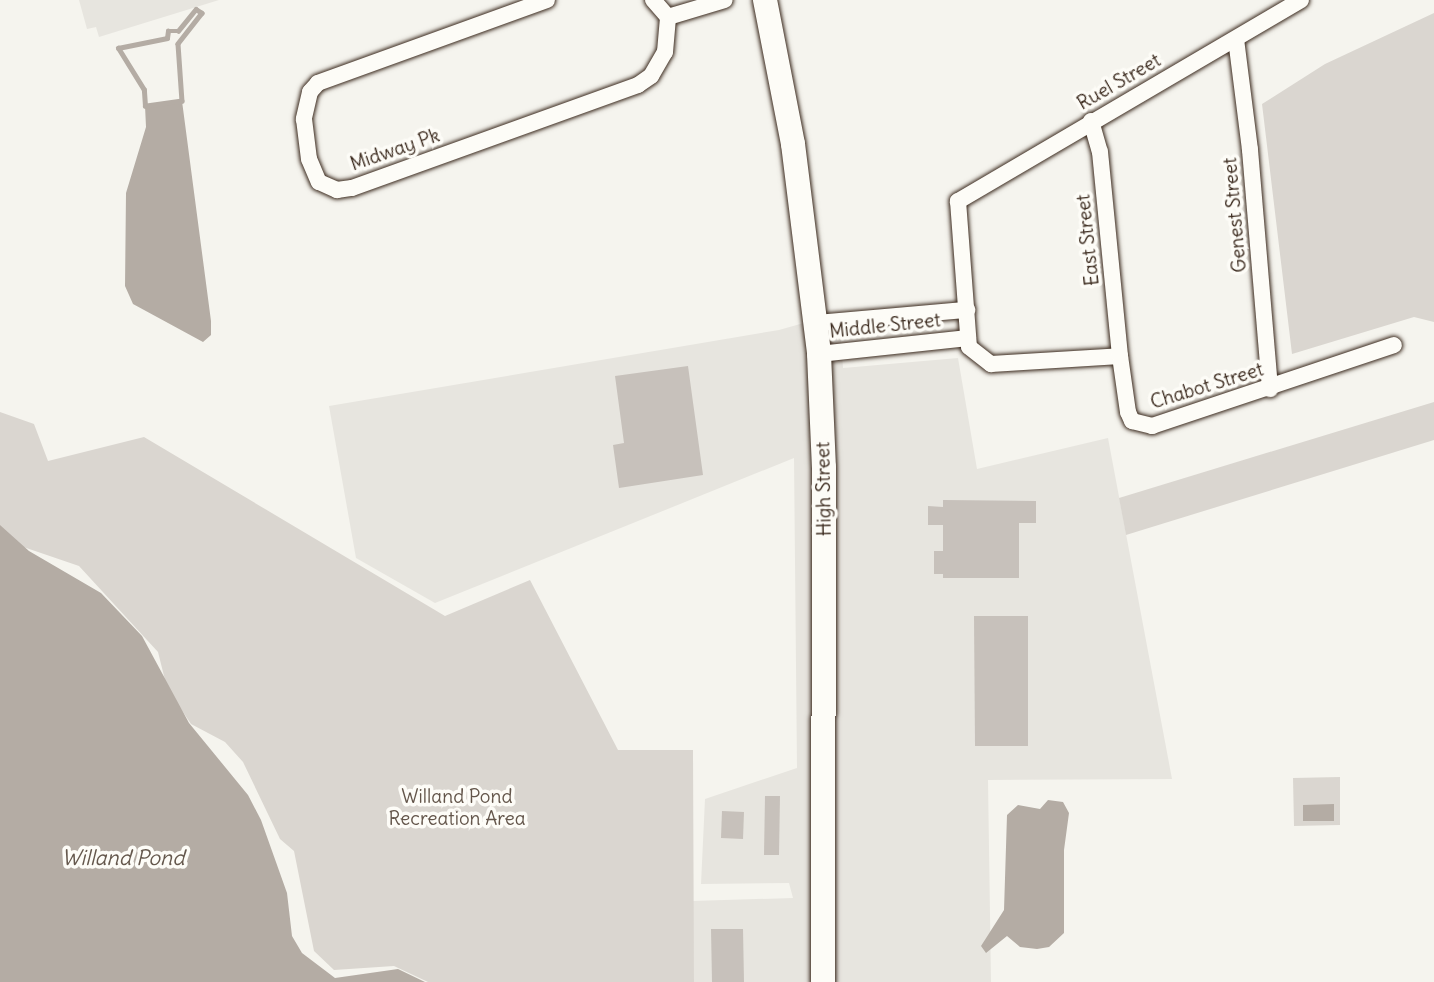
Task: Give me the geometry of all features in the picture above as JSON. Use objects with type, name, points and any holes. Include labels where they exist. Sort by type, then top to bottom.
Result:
[{"type":"main road","name":"High Street","points":[[765,0],[793,144],[820,354],[825,480],[823,982]]},
{"type":"street","name":"Midway Pk","points":[[547,0],[318,83],[310,92],[304,119],[309,159],[319,182],[337,190],[352,187],[638,85],[660,65],[668,17]]},
{"type":"street","points":[[653,0],[668,17],[725,0]]},
{"type":"street","name":"Ruel Street","points":[[958,201],[1301,0]]},
{"type":"street","name":"Genest Street","points":[[1236,39],[1251,150],[1270,389]]},
{"type":"street","name":"East Street","points":[[1091,121],[1100,152],[1120,356]]},
{"type":"street","name":"Middle Street","points":[[820,354],[968,338],[958,201]]},
{"type":"street","name":"Middle Street","points":[[817,323],[967,310]]},
{"type":"street","points":[[968,338],[976,357],[991,364],[1120,356]]},
{"type":"street","name":"Chabot Street","points":[[1120,356],[1128,412],[1142,425],[1270,389],[1394,345]]},
{"type":"shaded area","points":[[79,0],[219,0],[99,37],[96,27],[87,29]]},
{"type":"shaded area","points":[[839,313],[843,368],[958,358],[977,469],[1108,438],[1172,779],[988,780],[991,982],[694,982],[692,901],[793,898],[789,883],[701,884],[705,799],[797,768],[794,458],[435,603],[356,558],[329,406],[779,330]]},
{"type":"green space","points":[[1434,13],[1434,322],[1414,317],[1292,354],[1262,104],[1325,64]]},
{"type":"green space","points":[[1434,402],[1434,440],[1126,535],[1119,498]]},
{"type":"green space","name":"Willand Pond Recreation Area","points":[[0,412],[34,424],[48,461],[144,437],[445,616],[530,580],[618,750],[693,750],[694,982],[428,982],[394,966],[334,970],[314,951],[294,851],[280,839],[243,762],[225,742],[191,724],[167,688],[158,652],[79,566],[0,539]]},
{"type":"green space","points":[[1340,777],[1340,825],[1294,826],[1293,778]]},
{"type":"water","points":[[182,101],[211,321],[211,335],[203,342],[133,304],[125,286],[126,193],[146,127],[145,106]]},
{"type":"water","name":"Willand Pond","points":[[0,525],[29,551],[101,593],[142,636],[189,723],[248,795],[261,820],[287,893],[292,936],[302,953],[335,978],[398,969],[425,982],[0,982]]},
{"type":"water","points":[[1048,800],[1063,802],[1069,813],[1064,850],[1064,933],[1049,947],[1037,949],[1020,947],[1007,936],[986,953],[981,946],[1004,910],[1007,815],[1018,805],[1040,809]]},
{"type":"water","points":[[1334,804],[1334,821],[1303,821],[1303,805]]},
{"type":"building","points":[[688,366],[703,475],[619,488],[613,445],[624,443],[615,376]]},
{"type":"building","points":[[943,500],[1036,501],[1036,523],[1019,523],[1019,578],[943,578],[943,574],[934,574],[934,551],[943,551],[943,525],[928,525],[928,506],[943,507]]},
{"type":"building","points":[[974,616],[1028,616],[1028,746],[975,746]]},
{"type":"building","points":[[765,796],[780,796],[779,855],[764,855]]},
{"type":"building","points":[[722,811],[744,812],[743,839],[721,838]]},
{"type":"building","points":[[711,929],[743,929],[744,982],[712,982]]},
{"type":"waterway","points":[[196,9],[202,13],[178,44],[182,101],[145,106],[144,90],[118,48],[167,38],[168,31],[178,31],[196,9]]}]
